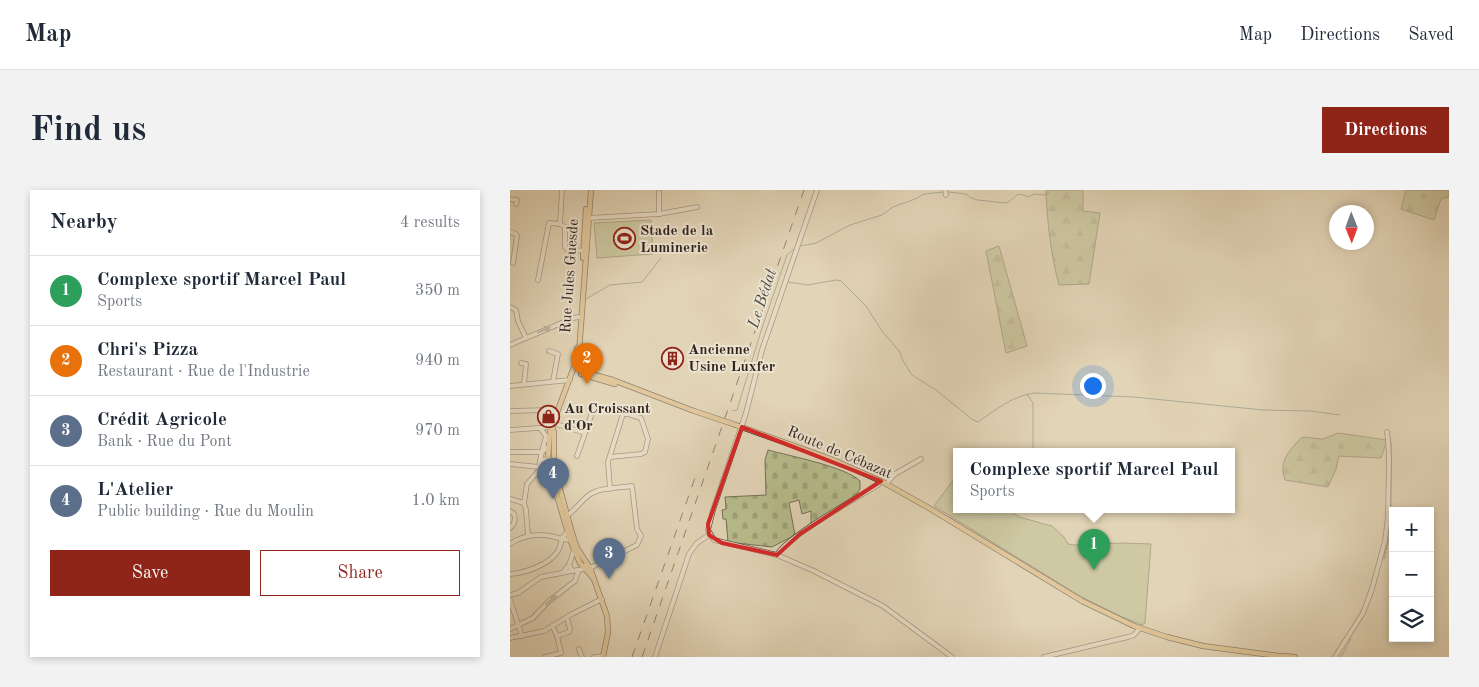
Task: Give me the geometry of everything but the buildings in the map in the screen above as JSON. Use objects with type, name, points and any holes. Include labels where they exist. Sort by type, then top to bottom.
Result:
[{"type":"main road","name":"Rue Jules Guesde","points":[[584,366],[579,354],[589,218],[589,190]]},
{"type":"main road","name":"Rue Jules Guesde","points":[[566,517],[550,472],[548,447],[550,431],[574,365],[589,190]]},
{"type":"main road","points":[[579,362],[591,374],[624,385],[575,372],[574,365],[579,362]]},
{"type":"main road","points":[[570,380],[584,372],[584,366]]},
{"type":"main road","name":"Route de Cébazat","points":[[624,385],[831,459],[884,482],[1087,604],[1140,628],[1203,646],[1295,657]]},
{"type":"main road","points":[[552,425],[554,432],[554,467],[573,544],[574,557],[594,579]]},
{"type":"main road","points":[[566,517],[567,532],[588,566],[602,599],[608,626],[603,657]]},
{"type":"street","points":[[560,224],[562,190]]},
{"type":"street","points":[[817,190],[762,350],[742,427],[708,524],[709,534],[714,540],[722,543],[777,555],[814,571],[883,606],[952,657]]},
{"type":"street","points":[[659,192],[659,214]]},
{"type":"street","points":[[510,199],[517,200],[516,204]]},
{"type":"street","points":[[589,218],[659,214],[697,207]]},
{"type":"street","points":[[538,280],[550,223],[560,224],[564,227],[565,247],[567,249],[583,251]]},
{"type":"street","points":[[510,232],[517,236],[513,262]]},
{"type":"street","points":[[510,307],[516,310],[518,321],[526,338]]},
{"type":"street","points":[[510,345],[573,318],[579,318]]},
{"type":"street","points":[[549,351],[558,354],[553,381]]},
{"type":"street","points":[[521,363],[526,364],[524,384]]},
{"type":"street","points":[[510,386],[570,380]]},
{"type":"street","points":[[510,411],[548,410],[557,412]]},
{"type":"street","points":[[577,456],[592,413]]},
{"type":"street","points":[[610,457],[645,452],[648,439],[642,419],[623,414],[610,457],[608,469],[610,488]]},
{"type":"street","points":[[510,430],[540,428],[552,425],[585,433]]},
{"type":"street","points":[[528,536],[524,503],[527,484],[539,468],[546,436],[540,428]]},
{"type":"street","points":[[1335,657],[1363,613],[1372,589],[1385,541],[1388,517],[1387,432]]},
{"type":"street","points":[[510,452],[542,452],[548,447]]},
{"type":"street","points":[[540,460],[548,458],[554,460]]},
{"type":"street","points":[[777,555],[780,550],[800,534],[920,459]]},
{"type":"street","points":[[510,464],[539,468],[545,472],[550,472],[554,467]]},
{"type":"street","points":[[510,595],[518,593],[541,577],[562,572],[584,570],[588,566],[637,545],[641,536],[637,529],[632,486],[596,491],[588,495],[566,517]]},
{"type":"street","points":[[510,498],[524,503]]},
{"type":"street","points":[[510,511],[515,517],[510,528]]},
{"type":"street","points":[[510,574],[532,569],[549,560],[558,550],[567,532]]},
{"type":"street","points":[[654,657],[689,554],[697,543],[709,534]]},
{"type":"street","points":[[510,544],[520,537],[545,535],[573,544]]},
{"type":"street","points":[[562,572],[574,557],[583,557]]},
{"type":"street","points":[[510,629],[533,618],[548,602],[575,581],[575,571],[569,565]]},
{"type":"street","points":[[510,638],[544,632],[602,599]]},
{"type":"street","points":[[510,600],[522,636]]},
{"type":"street","points":[[557,636],[569,632],[567,618]]},
{"type":"street","points":[[545,657],[561,653],[553,627]]},
{"type":"street","points":[[1044,657],[1128,637],[1134,635],[1140,628]]},
{"type":"street","points":[[579,649],[582,657]]},
{"type":"street","points":[[594,657],[603,657]]},
{"type":"highlighted area","points":[[742,427],[881,481],[800,534],[777,555],[722,543],[709,535],[708,524]]},
{"type":"green space","points":[[1046,190],[1083,190],[1083,211],[1100,213],[1089,284],[1059,285],[1050,238]]},
{"type":"green space","points":[[1406,190],[1449,190],[1449,197],[1441,199],[1434,220],[1401,209]]},
{"type":"green space","name":"Stade de la Luminerie","points":[[651,220],[653,254],[597,258],[594,223]]},
{"type":"green space","points":[[999,246],[1027,346],[1006,353],[986,251]]},
{"type":"green space","points":[[1338,433],[1387,440],[1381,458],[1339,456],[1336,469],[1328,487],[1285,480],[1283,473],[1284,461],[1302,437],[1323,439]]},
{"type":"green space","points":[[768,450],[817,462],[843,471],[860,481],[860,489],[856,495],[811,524],[811,511],[802,514],[799,500],[789,503],[795,535],[772,547],[728,542],[726,519],[723,519],[722,510],[726,509],[725,497],[766,495],[765,460]]},
{"type":"green space","points":[[953,480],[953,513],[1013,513],[1019,517],[1052,526],[1064,537],[1068,544],[1151,544],[1145,623],[1142,625],[1120,616],[1080,596],[934,506]]},
{"type":"waterway","name":"Le Bédat","points":[[949,192],[966,194],[978,200],[1006,203],[1021,194],[1028,197],[1035,194],[1045,195],[1052,190]]},
{"type":"waterway","name":"Le Bédat","points":[[801,246],[816,243],[850,225],[882,215],[893,207],[924,194],[944,192]]},
{"type":"waterway","name":"Le Bédat","points":[[732,411],[737,410],[787,255],[795,248]]},
{"type":"waterway","points":[[586,299],[610,285],[642,282],[661,258]]},
{"type":"waterway","points":[[788,282],[808,285],[836,280],[841,281],[866,306],[882,331],[900,352],[912,375],[936,390],[978,422],[1012,400],[1035,393],[1134,397],[1263,410],[1310,411],[1340,415]]},
{"type":"waterway","points":[[1027,394],[1033,403],[1033,448]]},
{"type":"waterway","points":[[1391,442],[1391,507]]},
{"type":"waterway","points":[[1384,559],[1389,537]]},
{"type":"waterway","points":[[1369,603],[1373,593]]},
{"type":"waterway","points":[[1341,657],[1351,639]]},
{"type":"railway","points":[[642,657],[804,190]]},
{"type":"railway","points":[[632,657],[696,475]]},
{"type":"place","name":"Stade de la Luminerie","points":[[624,239]]},
{"type":"place","name":"Ancienne Usine Luxfer","points":[[672,358]]},
{"type":"place","name":"Chri's Pizza","points":[[587,384]]},
{"type":"place","name":"Au Croissant d'Or","points":[[548,417]]},
{"type":"place","name":"L'Atelier","points":[[553,499]]},
{"type":"place","name":"Complexe sportif Marcel Paul","points":[[1094,570]]},
{"type":"place","name":"Crédit Agricole","points":[[609,579]]}]
